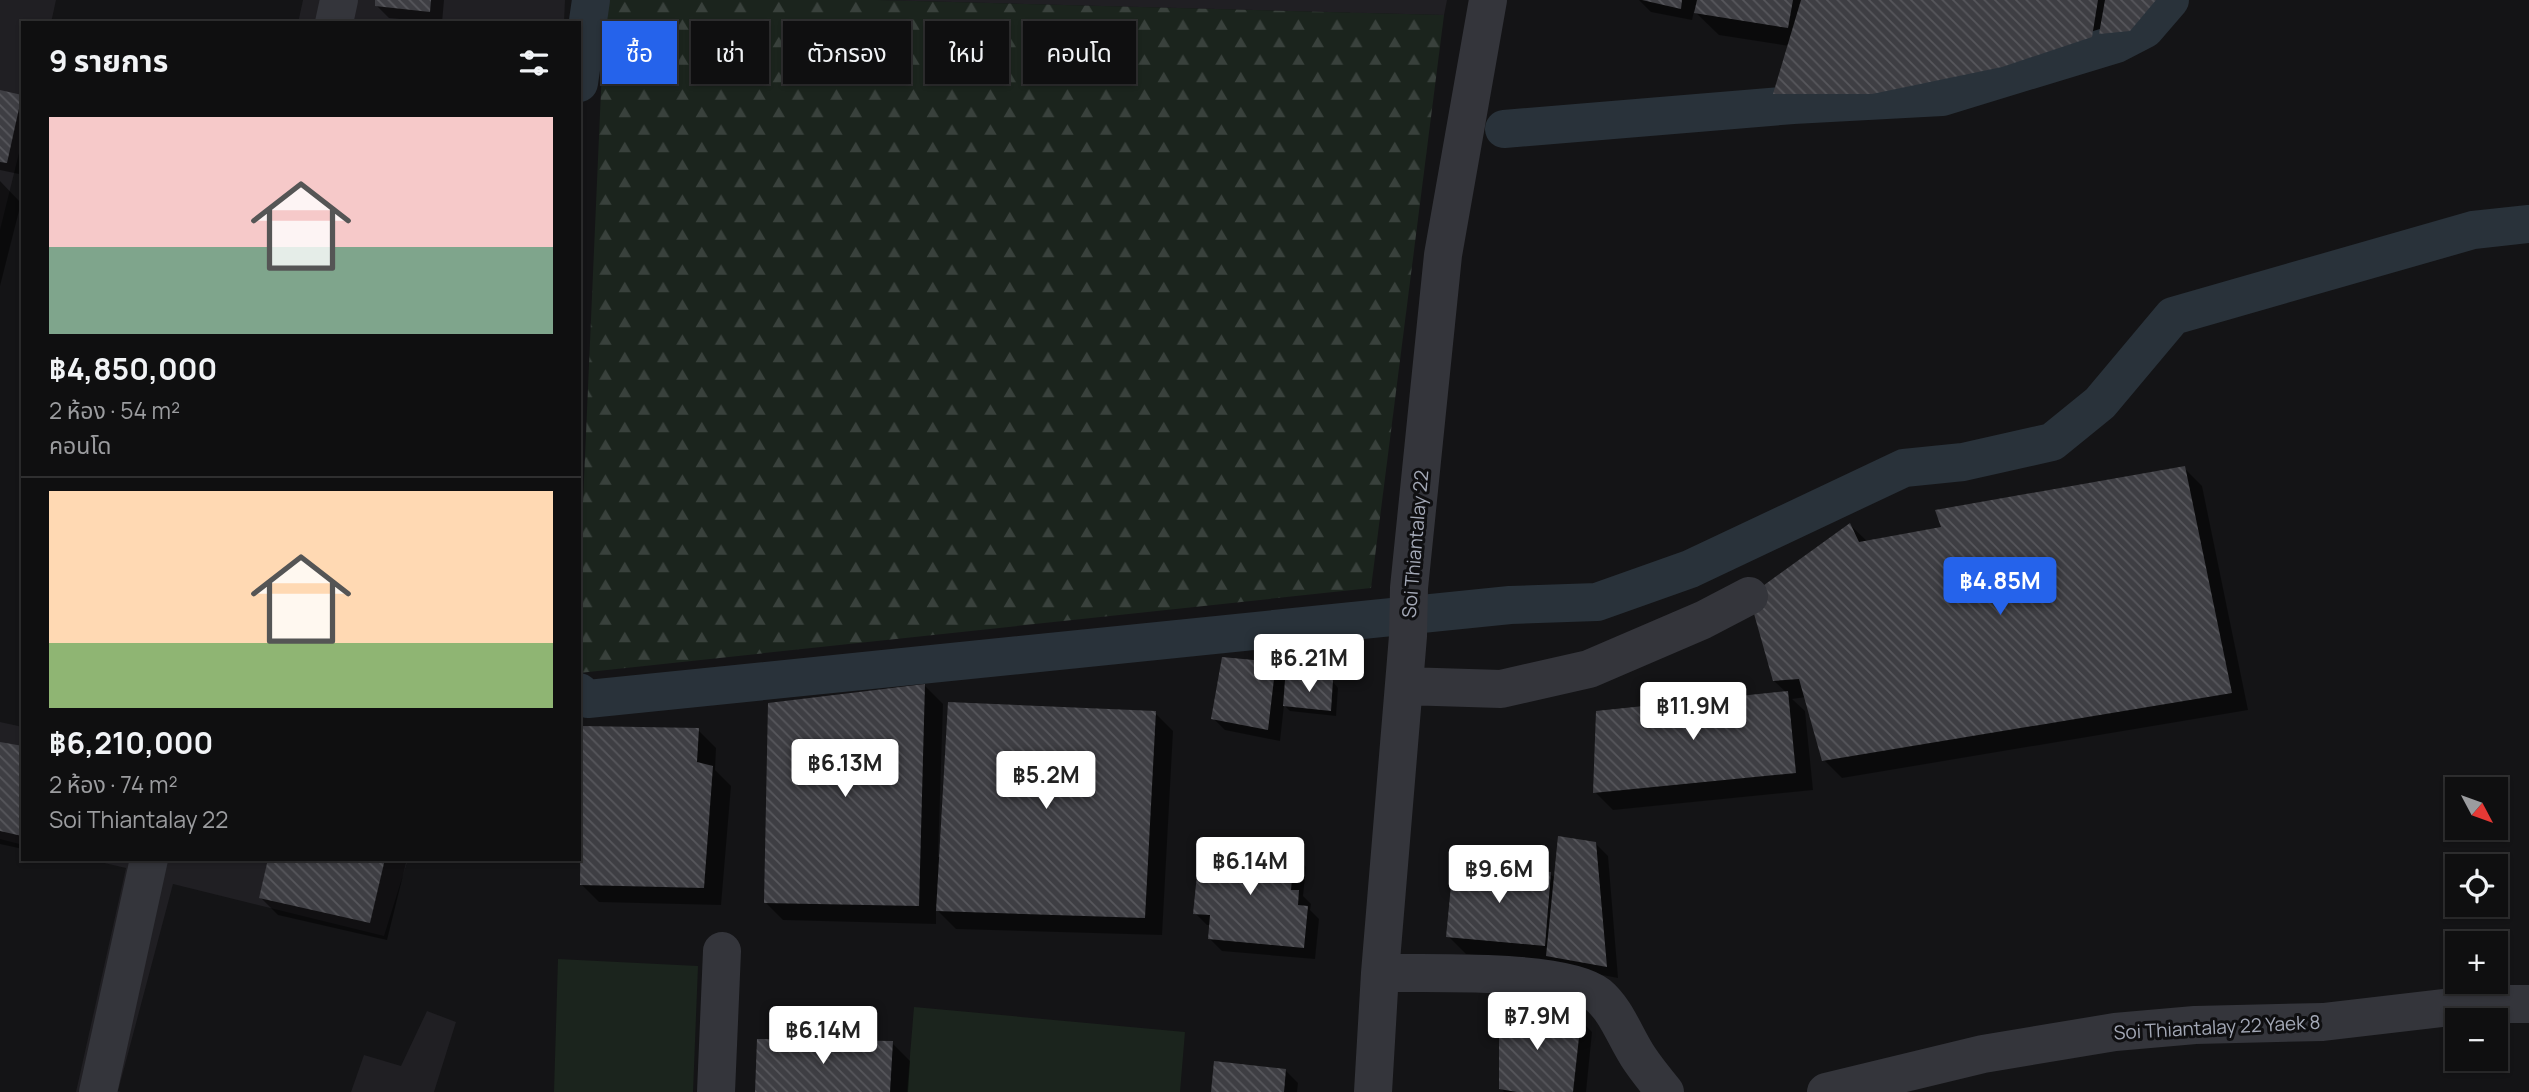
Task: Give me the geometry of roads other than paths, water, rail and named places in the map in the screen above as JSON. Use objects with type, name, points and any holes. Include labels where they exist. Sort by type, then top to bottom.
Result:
[{"type":"street","points":[[334,21],[339,0]]},
{"type":"street","name":"Soi Thiantalay 22","points":[[1373,1092],[1380,973],[1408,636],[1409,588],[1443,255],[1488,0]]},
{"type":"street","points":[[1404,686],[1501,689],[1589,669],[1703,620],[1749,596]]},
{"type":"street","points":[[98,1092],[149,861]]},
{"type":"street","points":[[716,1092],[722,951]]},
{"type":"street","points":[[1380,973],[1550,978],[1582,985],[1599,995],[1617,1018],[1639,1058],[1665,1092]]},
{"type":"street","name":"Soi Thiantalay 22 Yaek 8","points":[[1826,1092],[1983,1054],[2115,1032],[2195,1025],[2323,1022],[2477,1004],[2529,1004]]},
{"type":"waterway","points":[[581,69],[591,0]]},
{"type":"waterway","points":[[1504,129],[1793,105],[1942,97],[2116,44],[2145,29],[2170,0]]},
{"type":"waterway","points":[[581,694],[588,699],[1510,605],[1597,602],[1690,569],[1904,468],[1963,462],[2052,442],[2100,403],[2173,316],[2473,230],[2529,224]]}]
